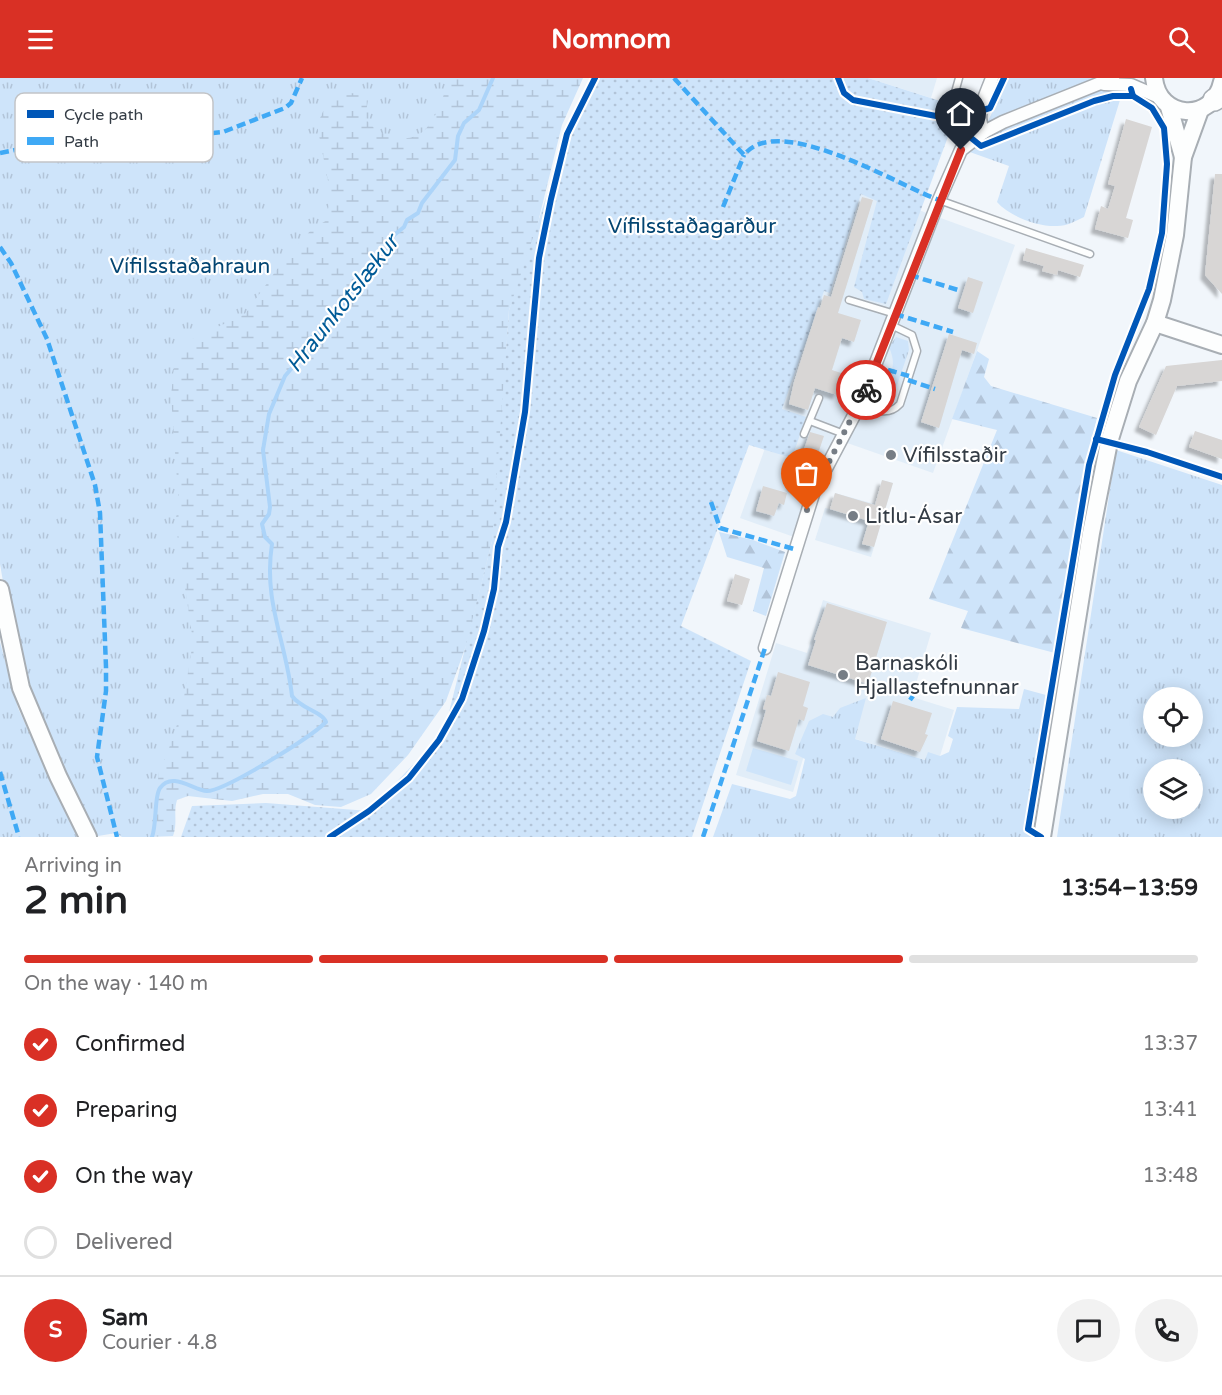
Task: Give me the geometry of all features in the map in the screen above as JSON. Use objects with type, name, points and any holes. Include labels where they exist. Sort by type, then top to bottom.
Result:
[{"type":"main road","points":[[1154,78],[1183,156]]},
{"type":"main road","points":[[1164,102],[1189,112],[1214,97]]},
{"type":"main road","points":[[1042,837],[1089,544],[1109,442],[1128,381],[1155,322],[1175,235],[1183,156],[1214,97]]},
{"type":"main road","points":[[1155,322],[1222,345]]},
{"type":"main road","points":[[0,589],[21,688],[58,776],[88,837]]},
{"type":"street","points":[[984,132],[980,125],[980,113],[992,78]]},
{"type":"street","points":[[765,648],[814,491],[860,404],[939,200],[961,150],[984,132],[1113,78]]},
{"type":"street","points":[[1100,84],[1131,85],[1164,102]]},
{"type":"lane","points":[[954,96],[959,78]]},
{"type":"lane","points":[[939,200],[1090,254]]},
{"type":"lane","points":[[849,300],[893,319],[912,335],[917,347],[900,404],[894,410],[886,412],[860,404]]},
{"type":"lane","points":[[804,434],[819,398]]},
{"type":"lane","points":[[810,421],[844,434]]},
{"type":"shaded area","points":[[868,78],[937,78],[931,98]]},
{"type":"shaded area","points":[[858,188],[1015,245],[933,473],[833,438],[797,538],[740,518]]},
{"type":"shaded area","name":"Litlu-Ásar","points":[[882,480],[893,483],[871,557],[815,540],[825,508],[830,509],[835,493],[875,504]]},
{"type":"shaded area","name":"Barnaskóli Hjallastefnunnar","points":[[823,600],[931,633],[912,697],[954,710],[940,756],[925,760],[813,726],[793,792],[736,775],[776,643],[807,653]]},
{"type":"green space","name":"Vífilsstaðahraun","points":[[0,78],[549,78],[191,776],[152,837],[122,837],[116,833],[92,837],[32,706],[12,635],[0,564]]},
{"type":"green space","points":[[450,78],[583,78],[562,125],[529,259],[509,310],[506,354],[509,417],[492,541],[467,643],[446,701],[408,755],[371,794],[341,807],[315,805],[288,794],[263,794],[232,801],[188,796],[177,800],[173,836],[148,837],[156,806],[159,768],[166,757],[182,710],[193,641],[175,520],[179,508],[171,396],[175,357],[188,341],[245,314],[280,265],[311,230],[327,220],[330,191],[317,125],[325,107],[348,93],[369,94],[365,118],[382,133],[408,138],[426,129],[438,110]]},
{"type":"green space","name":"Vífilsstaðagarður","points":[[600,78],[868,78],[959,107],[886,304],[864,299],[862,292],[854,287],[877,201],[861,194],[830,293],[824,291],[782,409],[806,417],[792,458],[749,445],[681,626],[751,661],[692,837],[181,837],[192,806],[266,803],[369,811],[444,732],[492,541],[509,310],[567,134]]},
{"type":"green space","points":[[1009,78],[1103,78],[987,123]]},
{"type":"green space","points":[[1124,87],[1084,217],[1064,225],[1041,225],[1016,216],[997,202],[1009,166],[967,151],[986,137],[1093,90]]},
{"type":"green space","points":[[896,337],[908,341],[909,350],[892,400],[881,407],[874,402],[873,393],[890,373],[893,363],[889,347]]},
{"type":"green space","points":[[977,351],[989,359],[984,377],[991,386],[1097,418],[1082,479],[1055,653],[961,628],[968,611],[929,599],[997,430],[952,419]]},
{"type":"green space","points":[[1116,450],[1222,485],[1222,837],[1057,837]]},
{"type":"green space","points":[[719,532],[753,540],[785,552],[766,616],[753,611],[764,568],[727,557]]},
{"type":"green space","points":[[0,642],[18,708],[77,837],[0,837]]},
{"type":"green space","points":[[1024,689],[1057,698],[1032,837],[713,837],[732,784],[790,799],[796,796],[805,759],[795,754],[809,721],[823,714],[833,717],[840,708],[866,698],[855,739],[925,760],[928,752],[940,756],[949,752],[953,739],[948,736],[957,707],[1019,709]]},
{"type":"green space","points":[[753,748],[798,761],[791,785],[746,771]]},
{"type":"building","points":[[1126,119],[1152,127],[1126,218],[1133,220],[1128,238],[1095,229],[1101,206],[1108,209],[1115,186],[1108,184]]},
{"type":"building","points":[[1215,174],[1222,174],[1222,294],[1205,275]]},
{"type":"building","points":[[862,197],[873,200],[838,313],[861,320],[854,342],[842,338],[832,370],[844,374],[837,395],[815,388],[808,410],[789,404],[794,382],[818,307],[820,308],[824,295],[831,297]]},
{"type":"building","points":[[1026,248],[1084,265],[1080,277],[1058,270],[1057,275],[1042,271],[1044,266],[1023,260]]},
{"type":"building","points":[[968,277],[983,282],[973,313],[958,308]]},
{"type":"building","points":[[949,334],[977,343],[974,354],[962,350],[939,428],[921,422]]},
{"type":"building","points":[[1222,360],[1222,381],[1177,386],[1156,435],[1139,427],[1166,366]]},
{"type":"building","points":[[1195,431],[1222,440],[1222,459],[1189,447]]},
{"type":"building","points":[[810,432],[824,436],[805,491],[791,487]]},
{"type":"building","points":[[882,480],[893,483],[874,547],[862,544],[869,521],[830,509],[835,493],[875,505]]},
{"type":"building","points":[[763,486],[787,493],[784,505],[779,503],[774,516],[756,511]]},
{"type":"building","points":[[735,574],[750,579],[742,605],[727,601]]},
{"type":"building","points":[[827,603],[887,622],[868,684],[808,665]]},
{"type":"building","points":[[778,672],[810,682],[803,706],[808,708],[804,721],[799,719],[789,751],[757,741],[766,710],[763,709],[767,695],[771,696]]},
{"type":"building","points":[[893,701],[932,713],[925,734],[928,735],[920,752],[881,739]]},
{"type":"waterway","name":"Hraunkotslækur","points":[[152,837],[158,792],[165,783],[176,781],[201,790],[217,789],[268,762],[326,722],[292,696],[273,603],[270,584],[272,544],[265,537],[262,524],[269,514],[270,507],[263,450],[269,414],[285,376],[297,362],[312,337],[319,333],[327,319],[347,300],[351,291],[366,278],[389,249],[393,236],[404,227],[407,220],[418,213],[422,203],[455,160],[458,136],[464,123],[479,110],[493,78]]},
{"type":"marked path","points":[[213,133],[223,132],[285,108],[291,103],[302,78]]},
{"type":"marked path","points":[[674,78],[744,155],[760,144],[783,141],[810,146],[838,155],[939,200]]},
{"type":"marked path","points":[[0,153],[15,150]]},
{"type":"marked path","points":[[723,207],[744,155]]},
{"type":"marked path","points":[[0,247],[11,263],[47,339],[95,485],[100,513],[106,667],[106,691],[97,757],[117,837]]},
{"type":"marked path","points":[[910,275],[958,290]]},
{"type":"marked path","points":[[895,314],[953,332]]},
{"type":"marked path","points":[[875,366],[909,376]]},
{"type":"marked path","points":[[908,380],[935,389]]},
{"type":"marked path","points":[[711,502],[720,528],[794,549]]},
{"type":"marked path","points":[[703,837],[765,648]]},
{"type":"marked path","points":[[910,700],[913,696]]},
{"type":"marked path","points":[[0,772],[19,837]]},
{"type":"cycle path","points":[[330,837],[369,811],[409,778],[439,740],[462,699],[484,631],[494,589],[498,547],[506,522],[525,412],[539,258],[551,199],[567,134],[595,78]]},
{"type":"cycle path","points":[[838,78],[844,93],[853,100],[949,120],[981,146],[1094,101],[1113,96],[1133,96]]},
{"type":"cycle path","points":[[949,120],[990,108],[1004,78]]},
{"type":"cycle path","points":[[1041,837],[1028,829],[1089,465],[1115,375],[1149,289],[1162,233],[1167,164],[1164,128],[1152,108],[1133,96],[1131,89]]},
{"type":"cycle path","points":[[1096,439],[1147,452],[1222,477]]},
{"type":"way so far","points":[[807,510],[814,491],[866,390]]},
{"type":"place","name":"Vífilsstaðir","points":[[891,455]]},
{"type":"place","name":"Litlu-Ásar","points":[[853,516]]},
{"type":"place","name":"Barnaskóli Hjallastefnunnar","points":[[843,675]]},
{"type":"route","points":[[866,390],[939,200],[961,150]]}]
